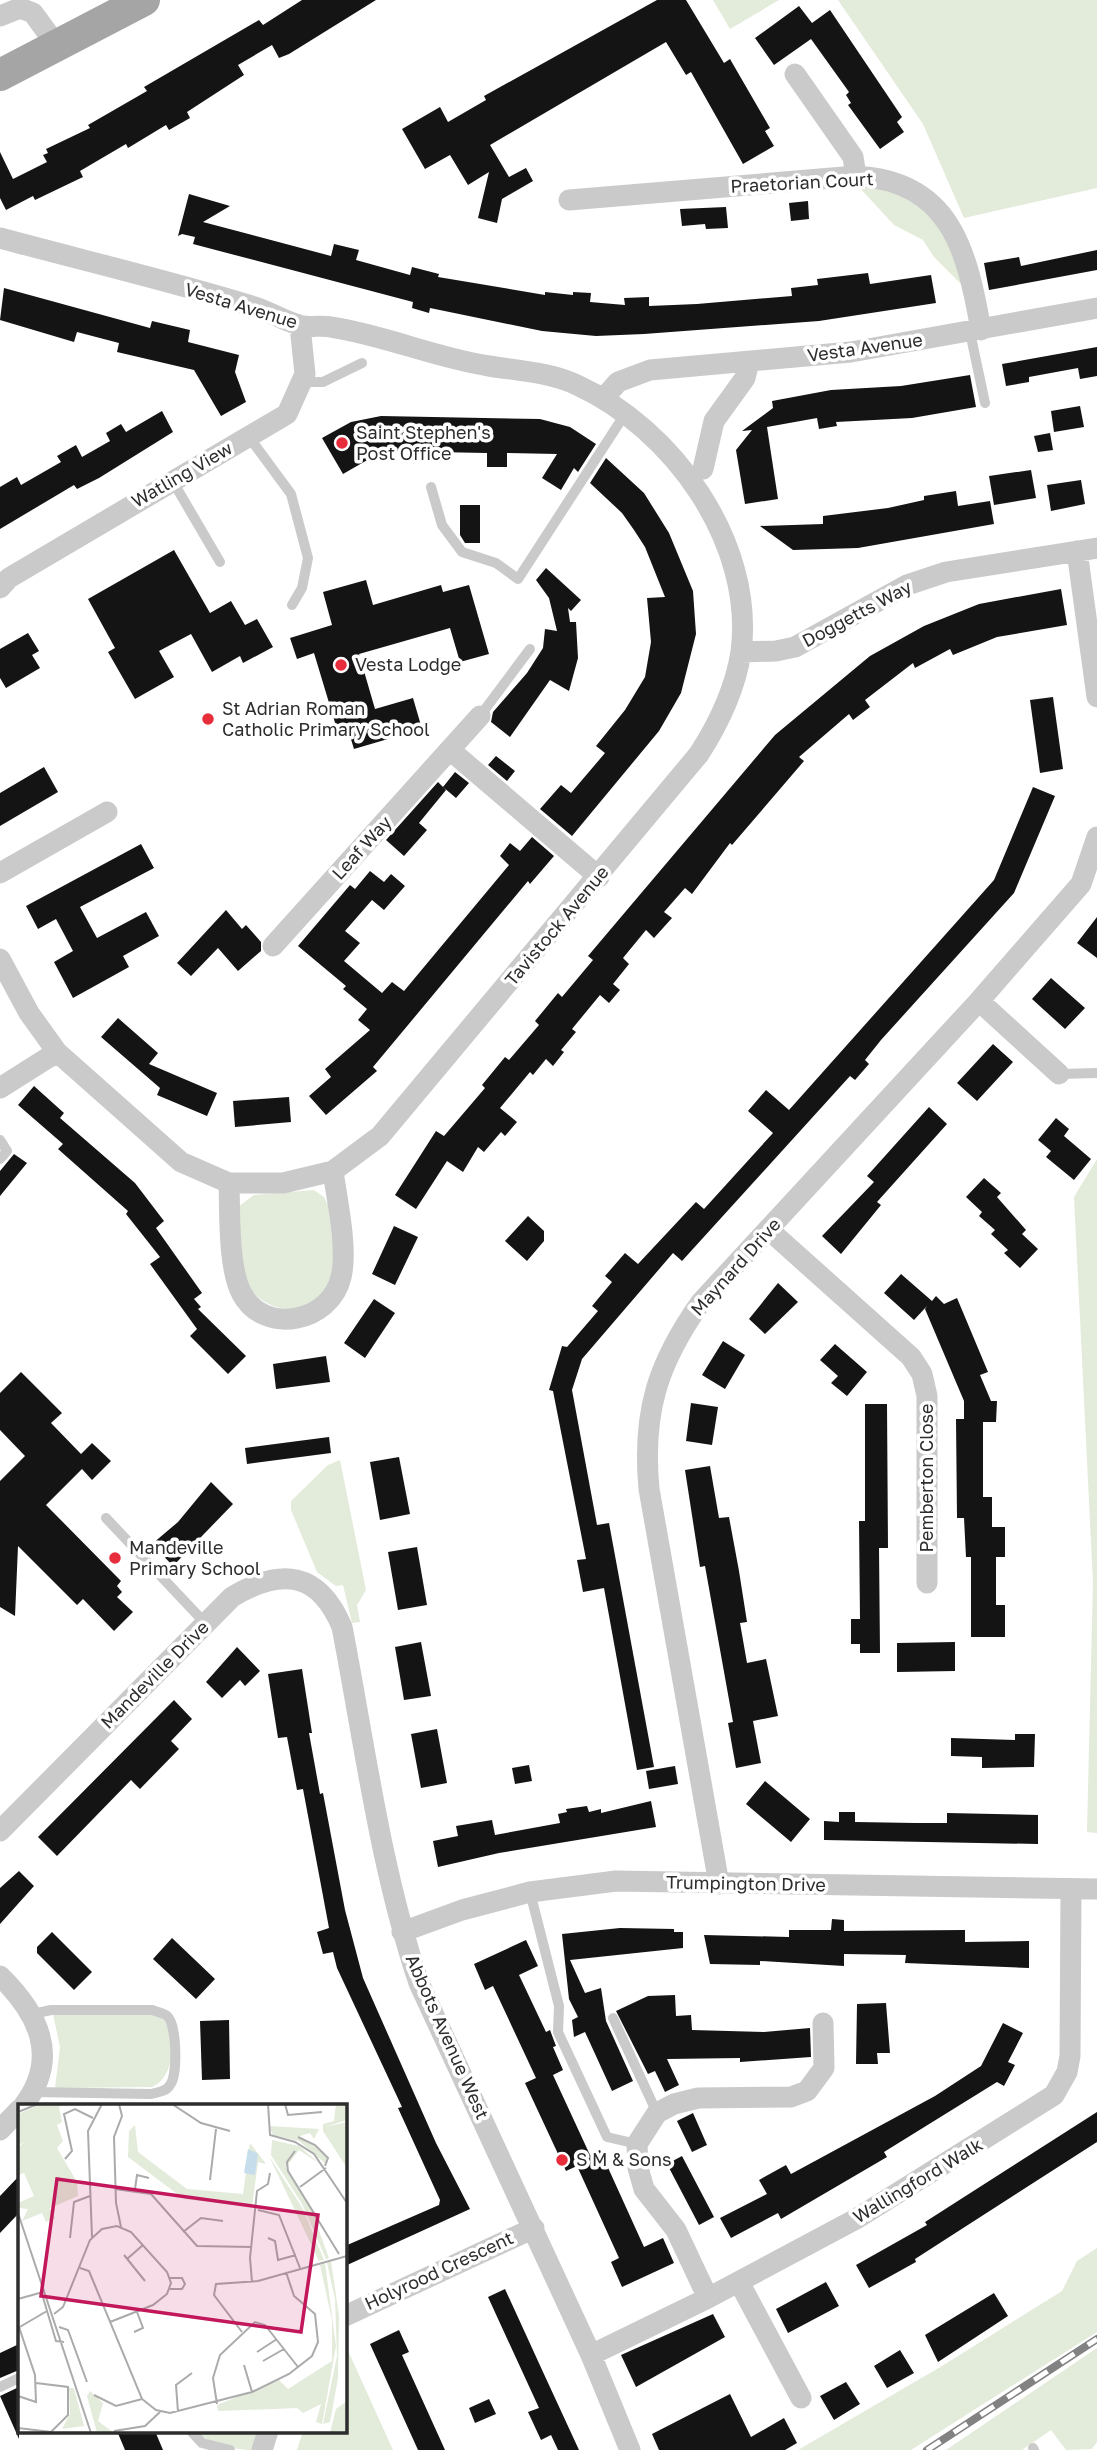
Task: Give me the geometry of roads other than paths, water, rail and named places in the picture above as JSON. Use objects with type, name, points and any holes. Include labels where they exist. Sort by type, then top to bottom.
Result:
[{"type":"main road","points":[[0,75],[144,0]]},
{"type":"street","points":[[0,16],[21,4],[33,13],[57,46]]},
{"type":"street","points":[[795,75],[853,157],[856,176]]},
{"type":"street","name":"Praetorian Court","points":[[569,200],[856,176],[878,177],[902,184],[930,202],[948,221],[970,269],[976,331]]},
{"type":"street","name":"Vesta Avenue","points":[[0,239],[258,307],[300,326],[330,327],[448,358],[541,373],[576,384],[603,399],[625,414],[668,454],[708,508],[722,533],[736,575],[742,610],[741,652]]},
{"type":"street","name":"Vesta Avenue","points":[[603,399],[618,382],[633,374],[679,366],[851,352],[1097,308]]},
{"type":"street","name":"Watling View","points":[[0,588],[9,578],[287,414],[305,374],[300,326]]},
{"type":"street","points":[[703,469],[713,421],[745,378],[748,362]]},
{"type":"street","points":[[1087,550],[1097,697]]},
{"type":"street","name":"Doggetts Way","points":[[741,652],[776,651],[795,646],[907,585],[946,572],[1087,550]]},
{"type":"street","name":"Tavistock Avenue","points":[[0,959],[29,1013],[57,1052],[181,1162],[229,1183],[283,1183],[333,1171],[380,1136],[699,754],[718,726],[741,652]]},
{"type":"street","name":"Leaf Way","points":[[273,946],[480,716]]},
{"type":"street","points":[[450,750],[599,877]]},
{"type":"street","points":[[0,873],[107,812]]},
{"type":"street","name":"Maynard Drive","points":[[719,1884],[649,1489],[647,1431],[659,1376],[681,1329],[701,1302],[916,1066],[979,1001],[1081,884],[1097,837]]},
{"type":"street","points":[[979,1001],[1059,1074]]},
{"type":"street","points":[[0,1088],[57,1052]]},
{"type":"street","points":[[229,1183],[235,1274],[240,1291],[247,1302],[262,1314],[290,1320],[306,1317],[329,1301],[341,1277],[333,1171]]},
{"type":"street","name":"Pemberton Close","points":[[769,1230],[911,1357],[922,1374],[927,1396],[927,1583]]},
{"type":"street","name":"Mandeville Drive","points":[[0,1831],[232,1597],[269,1581],[308,1583],[332,1602]]},
{"type":"street","name":"Abbots Avenue West","points":[[332,1602],[342,1627],[386,1866],[402,1932],[419,1983],[534,2228],[630,2450]]},
{"type":"street","name":"Trumpington Drive","points":[[402,1932],[462,1910],[530,1892],[616,1881],[1097,1889]]},
{"type":"street","name":"Wallingford Walk","points":[[591,2355],[708,2298],[856,2219],[1054,2095],[1067,2072],[1070,2056],[1071,1889]]},
{"type":"street","points":[[0,1976],[21,1996],[33,2014],[42,2050],[29,2098]]},
{"type":"street","points":[[708,2298],[676,2230],[644,2189],[638,2168],[637,2144],[657,2113],[674,2104],[698,2098],[792,2097],[807,2091],[824,2068],[823,2023]]},
{"type":"street","points":[[0,2130],[18,2111]]},
{"type":"street","name":"Holyrood Crescent","points":[[346,2316],[534,2228]]},
{"type":"street","points":[[739,2282],[801,2398]]},
{"type":"street","points":[[262,2450],[268,2432]]},
{"type":"lane","points":[[976,331],[985,403]]},
{"type":"lane","points":[[302,382],[323,382],[362,363]]},
{"type":"lane","points":[[431,487],[442,525],[462,551],[496,563],[517,579],[625,414]]},
{"type":"lane","points":[[249,437],[291,494],[308,558],[302,588],[292,606]]},
{"type":"lane","points":[[172,480],[220,562]]},
{"type":"lane","points":[[480,716],[530,649]]},
{"type":"lane","points":[[1059,1074],[1097,1073]]},
{"type":"lane","points":[[0,1140],[7,1151],[0,1159]]},
{"type":"lane","points":[[106,1518],[206,1623]]},
{"type":"lane","points":[[530,1892],[559,2006],[558,2032],[607,2137],[637,2144]]},
{"type":"lane","points":[[29,2098],[163,2091],[171,2085],[174,2075],[173,2023],[167,2015],[152,2010],[51,2010],[33,2014]]},
{"type":"lane","points":[[613,2018],[657,2113]]},
{"type":"lane","points":[[0,2387],[18,2378]]},
{"type":"lane","points":[[192,2432],[202,2443],[230,2450]]},
{"type":"railway","points":[[927,2450],[1097,2339]]},
{"type":"place","name":"Saint Stephen's Post Office","points":[[342,443]]},
{"type":"place","name":"Vesta Lodge","points":[[341,665]]},
{"type":"place","name":"St Adrian Roman Catholic Primary School","points":[[208,719]]},
{"type":"place","name":"Mandeville Primary School","points":[[115,1558]]},
{"type":"place","name":"S M & Sons","points":[[562,2160]]}]
